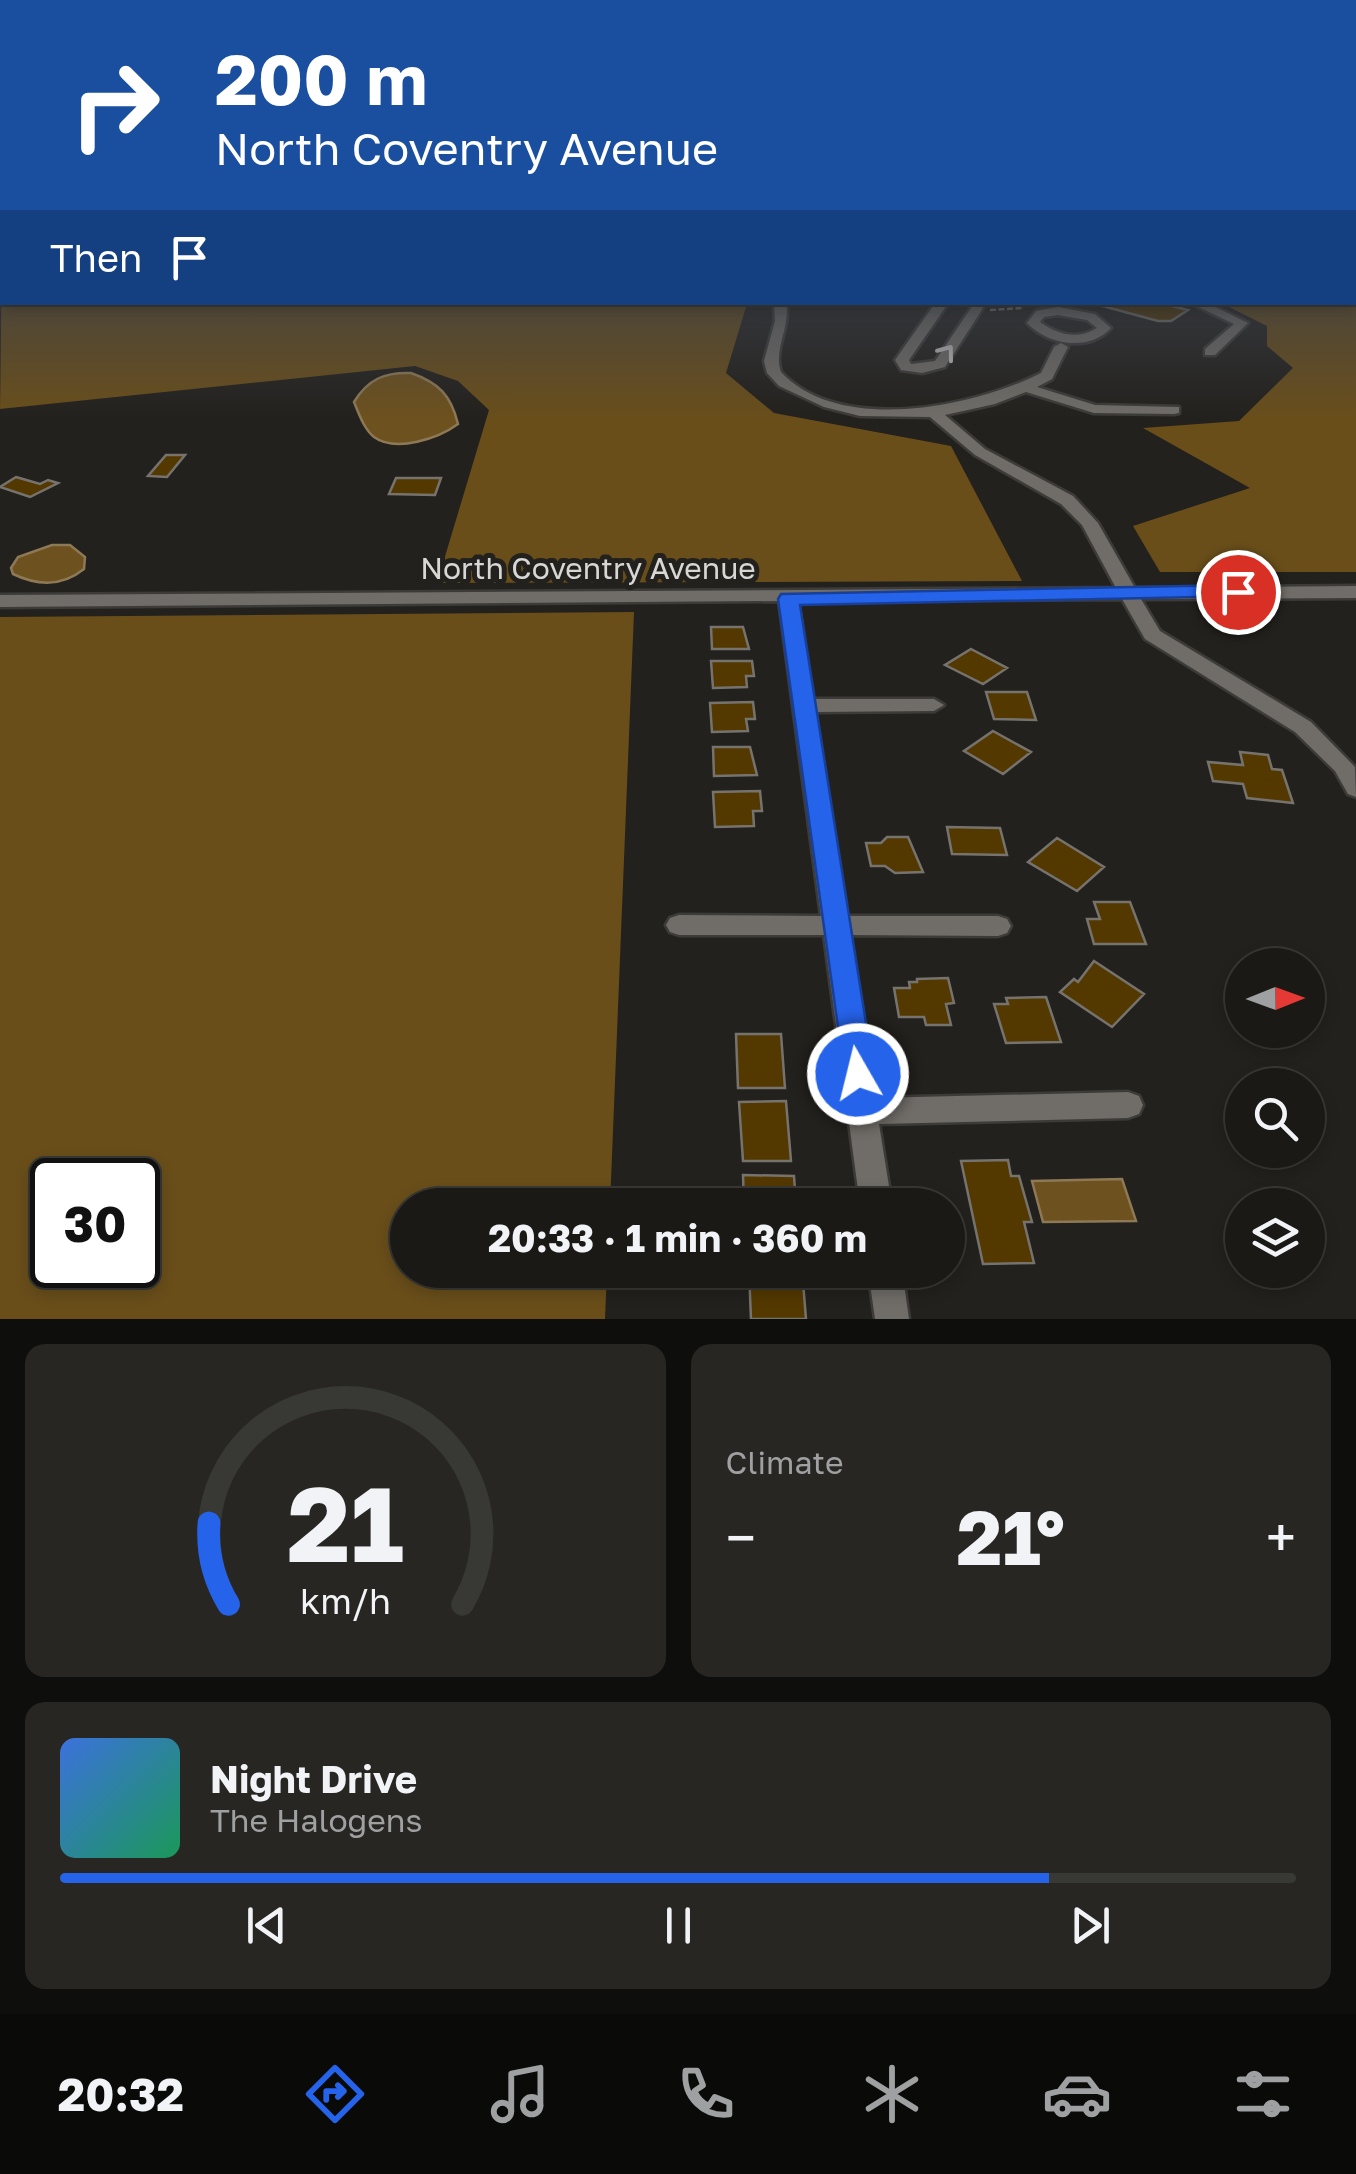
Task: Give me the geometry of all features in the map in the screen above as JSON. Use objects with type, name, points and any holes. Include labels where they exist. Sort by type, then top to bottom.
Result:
[{"type":"street","points":[[781,305],[784,316],[781,337],[771,354],[772,368],[786,385],[830,404],[864,410],[933,412],[1027,388],[1047,376],[1061,347],[1099,335],[1104,324],[1072,312],[1040,314],[1033,323],[1061,347]]},
{"type":"street","points":[[941,305],[902,360],[906,367],[922,370],[940,364],[976,305]]},
{"type":"street","points":[[1201,305],[1242,323],[1210,352]]},
{"type":"street","points":[[1045,333],[1081,339]]},
{"type":"street","points":[[1027,388],[1094,409],[1174,410]]},
{"type":"street","points":[[933,412],[980,452],[1067,500],[1090,523],[1129,592],[1137,615],[1152,635],[1303,727],[1344,767],[1356,789]]},
{"type":"street","name":"North Coventry Avenue","points":[[0,602],[1356,592]]},
{"type":"street","points":[[788,599],[874,1188]]},
{"type":"street","points":[[804,706],[934,705]]},
{"type":"street","points":[[679,924],[998,926]]},
{"type":"street","points":[[863,1111],[1128,1105]]},
{"type":"street","points":[[888,1288],[892,1319]]},
{"type":"path","points":[[998,310],[1022,308]]},
{"type":"shaded area","points":[[1,305],[744,305],[726,373],[774,413],[951,446],[1022,581],[437,583],[489,410],[458,381],[415,366],[0,409]]},
{"type":"shaded area","points":[[1225,305],[1356,305],[1356,572],[1160,572],[1133,526],[1250,488],[1143,428],[1239,421],[1293,368],[1267,346],[1267,326]]},
{"type":"shaded area","points":[[411,373],[442,391],[458,424],[417,442],[383,442],[367,430],[354,402],[378,378]]},
{"type":"shaded area","points":[[52,545],[70,545],[85,557],[84,569],[68,579],[50,582],[13,574],[11,568],[18,557]]},
{"type":"shaded area","points":[[634,612],[611,1188],[390,1188],[390,1288],[606,1288],[605,1319],[0,1319],[0,617]]},
{"type":"shaded area","points":[[1122,1179],[1136,1221],[1043,1222],[1032,1181]]},
{"type":"building","points":[[1099,305],[1168,305],[1188,310],[1171,321]]},
{"type":"building","points":[[166,455],[185,455],[167,477],[148,476]]},
{"type":"building","points":[[16,477],[40,484],[48,480],[58,483],[30,497],[0,487]]},
{"type":"building","points":[[396,478],[441,478],[435,495],[389,494]]},
{"type":"building","points":[[711,627],[743,627],[749,649],[712,649]]},
{"type":"building","points":[[971,649],[1007,668],[983,684],[945,665]]},
{"type":"building","points":[[711,661],[752,661],[754,676],[746,676],[747,687],[713,688]]},
{"type":"building","points":[[986,692],[1027,692],[1036,720],[994,719]]},
{"type":"building","points":[[753,702],[755,719],[746,719],[748,731],[712,732],[710,703]]},
{"type":"building","points":[[993,731],[1031,752],[1003,774],[964,751]]},
{"type":"building","points":[[713,747],[750,747],[757,775],[714,776]]},
{"type":"building","points":[[1240,752],[1268,755],[1272,769],[1282,770],[1293,803],[1247,798],[1243,784],[1213,781],[1208,762],[1243,765]]},
{"type":"building","points":[[760,791],[762,811],[753,811],[754,826],[715,827],[713,792]]},
{"type":"building","points":[[947,827],[1000,828],[1007,855],[952,854]]},
{"type":"building","points":[[887,837],[908,837],[923,872],[895,873],[885,866],[871,866],[866,843],[881,843]]},
{"type":"building","points":[[1057,838],[1104,867],[1077,891],[1028,862]]},
{"type":"building","points":[[1094,902],[1130,902],[1146,944],[1094,944],[1087,919],[1100,919]]},
{"type":"building","points":[[1094,961],[1144,994],[1112,1027],[1060,992],[1074,979],[1078,982]]},
{"type":"building","points":[[948,978],[954,1003],[946,1004],[951,1025],[926,1025],[924,1017],[899,1017],[894,988],[910,988],[909,982],[917,979]]},
{"type":"building","points":[[1046,997],[1061,1042],[1006,1043],[994,1004],[1008,1004],[1006,998]]},
{"type":"building","points":[[736,1034],[781,1034],[785,1088],[738,1088]]},
{"type":"building","points":[[786,1101],[791,1161],[743,1161],[739,1102]]},
{"type":"building","points":[[1008,1160],[1011,1176],[1019,1176],[1032,1222],[1024,1222],[1034,1263],[983,1264],[961,1161]]},
{"type":"building","points":[[743,1175],[794,1176],[795,1188],[743,1188]]},
{"type":"building","points":[[750,1288],[803,1288],[806,1319],[751,1319]]},
{"type":"route","points":[[858,1074],[788,599],[1238,592]]}]
